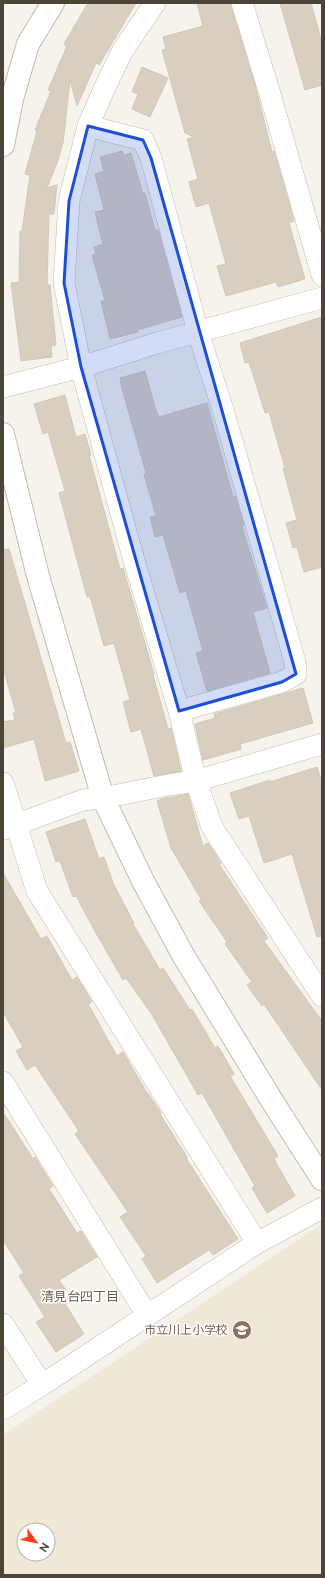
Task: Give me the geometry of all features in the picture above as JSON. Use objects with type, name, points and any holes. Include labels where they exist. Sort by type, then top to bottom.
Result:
[{"type":"street","points":[[3,145],[12,99],[28,44],[53,3]]},
{"type":"street","points":[[155,3],[123,50],[88,126],[69,201],[64,283],[81,367],[134,557],[180,711],[196,781],[212,827],[322,996]]},
{"type":"street","points":[[242,3],[322,275]]},
{"type":"street","points":[[88,126],[143,140],[151,158],[198,332],[224,413],[295,662],[296,674],[282,682],[180,711]]},
{"type":"street","points":[[3,387],[81,367],[157,343],[322,298]]},
{"type":"street","points":[[3,434],[38,576],[104,798],[143,882],[183,955],[274,1104],[322,1178]]},
{"type":"street","points":[[10,827],[83,800],[104,798],[196,781],[322,746]]},
{"type":"street","points":[[3,783],[10,827],[37,891],[257,1243]]},
{"type":"street","points":[[3,1082],[147,1315]]},
{"type":"street","points":[[3,1409],[42,1385],[257,1243],[322,1208]]},
{"type":"street","points":[[3,1324],[42,1385]]},
{"type":"highlighted area","points":[[88,126],[143,140],[151,158],[296,674],[282,682],[179,711],[81,367],[64,283],[69,201]]},
{"type":"shaded area","name":"市立川上小学校","points":[[322,1224],[322,1575],[3,1575],[3,1435]]},
{"type":"building","points":[[88,3],[136,3],[99,65],[96,63],[77,106],[70,80],[63,143],[47,188],[57,185],[54,214],[49,214],[47,285],[50,285],[56,345],[51,346],[52,357],[21,361],[11,283],[19,282],[20,231],[22,231],[30,175],[25,174],[37,131],[35,130],[51,91],[48,90],[67,46],[64,44]]},
{"type":"building","points":[[197,3],[230,3],[255,85],[272,152],[274,151],[294,221],[289,223],[305,279],[278,287],[276,282],[226,296],[217,266],[226,264],[209,203],[196,207],[189,182],[198,179],[187,139],[194,137],[185,133],[162,50],[166,49],[163,37],[203,26]]},
{"type":"building","points":[[280,3],[311,3],[322,43],[322,85],[305,90]]},
{"type":"building","points":[[142,67],[168,78],[150,117],[132,109],[138,94],[132,92]]},
{"type":"building","points":[[122,151],[124,155],[131,153],[143,194],[145,193],[155,230],[158,230],[182,317],[137,330],[138,332],[110,339],[101,301],[105,301],[92,255],[96,254],[94,247],[103,244],[95,212],[104,210],[95,174],[104,171],[100,157]]},
{"type":"building","points":[[322,317],[322,567],[304,572],[297,547],[293,548],[286,523],[297,520],[283,468],[285,468],[269,412],[265,413],[249,362],[245,363],[240,343]]},
{"type":"building","points":[[145,371],[159,417],[207,403],[233,497],[235,496],[244,525],[242,526],[267,608],[253,612],[270,673],[207,691],[196,653],[203,651],[186,591],[180,593],[163,535],[155,537],[150,517],[156,516],[144,474],[146,473],[121,385],[120,378]]},
{"type":"building","points":[[65,395],[76,437],[85,434],[91,455],[89,455],[120,569],[123,568],[154,674],[153,675],[168,729],[171,728],[181,771],[154,776],[141,729],[131,732],[123,702],[130,700],[114,643],[104,646],[90,596],[87,597],[59,493],[65,491],[48,432],[43,434],[34,404]]},
{"type":"building","points":[[9,549],[66,743],[70,742],[79,771],[45,781],[34,739],[3,748],[3,722],[15,720],[13,713],[16,713],[3,668],[3,550]]},
{"type":"building","points":[[303,688],[313,723],[240,744],[241,749],[203,760],[195,724],[215,718],[214,714]]},
{"type":"building","points":[[317,767],[322,783],[322,936],[317,937],[292,854],[264,863],[249,816],[239,819],[230,793]]},
{"type":"building","points":[[188,794],[203,846],[208,843],[221,863],[219,864],[268,938],[264,941],[322,1021],[322,1090],[264,1004],[262,1006],[247,985],[252,982],[225,944],[227,942],[199,901],[201,899],[171,848],[157,801]]},
{"type":"building","points":[[85,819],[99,859],[104,857],[114,885],[134,923],[133,924],[160,970],[163,968],[190,1010],[192,1009],[215,1048],[218,1046],[234,1074],[230,1076],[278,1156],[274,1159],[295,1196],[267,1213],[252,1188],[255,1186],[202,1093],[198,1095],[151,1013],[126,978],[123,980],[76,896],[73,897],[60,861],[56,862],[46,832]]},
{"type":"building","points":[[3,873],[41,939],[47,936],[72,980],[77,977],[92,1002],[88,1004],[117,1056],[123,1052],[147,1093],[161,1113],[160,1114],[187,1157],[186,1158],[238,1239],[213,1255],[209,1250],[157,1283],[142,1259],[146,1256],[120,1217],[128,1212],[75,1134],[79,1131],[35,1065],[27,1070],[16,1051],[23,1047],[3,1012]]},
{"type":"building","points":[[3,1112],[33,1159],[35,1157],[53,1186],[49,1189],[77,1233],[81,1231],[97,1257],[59,1280],[66,1290],[59,1294],[84,1334],[56,1352],[36,1322],[45,1317],[19,1276],[24,1273],[3,1240]]},
{"type":"place","name":"市立川上小学校","points":[[242,1330]]},
{"type":"district","name":"清見台四丁目","points":[[80,1296]]}]
